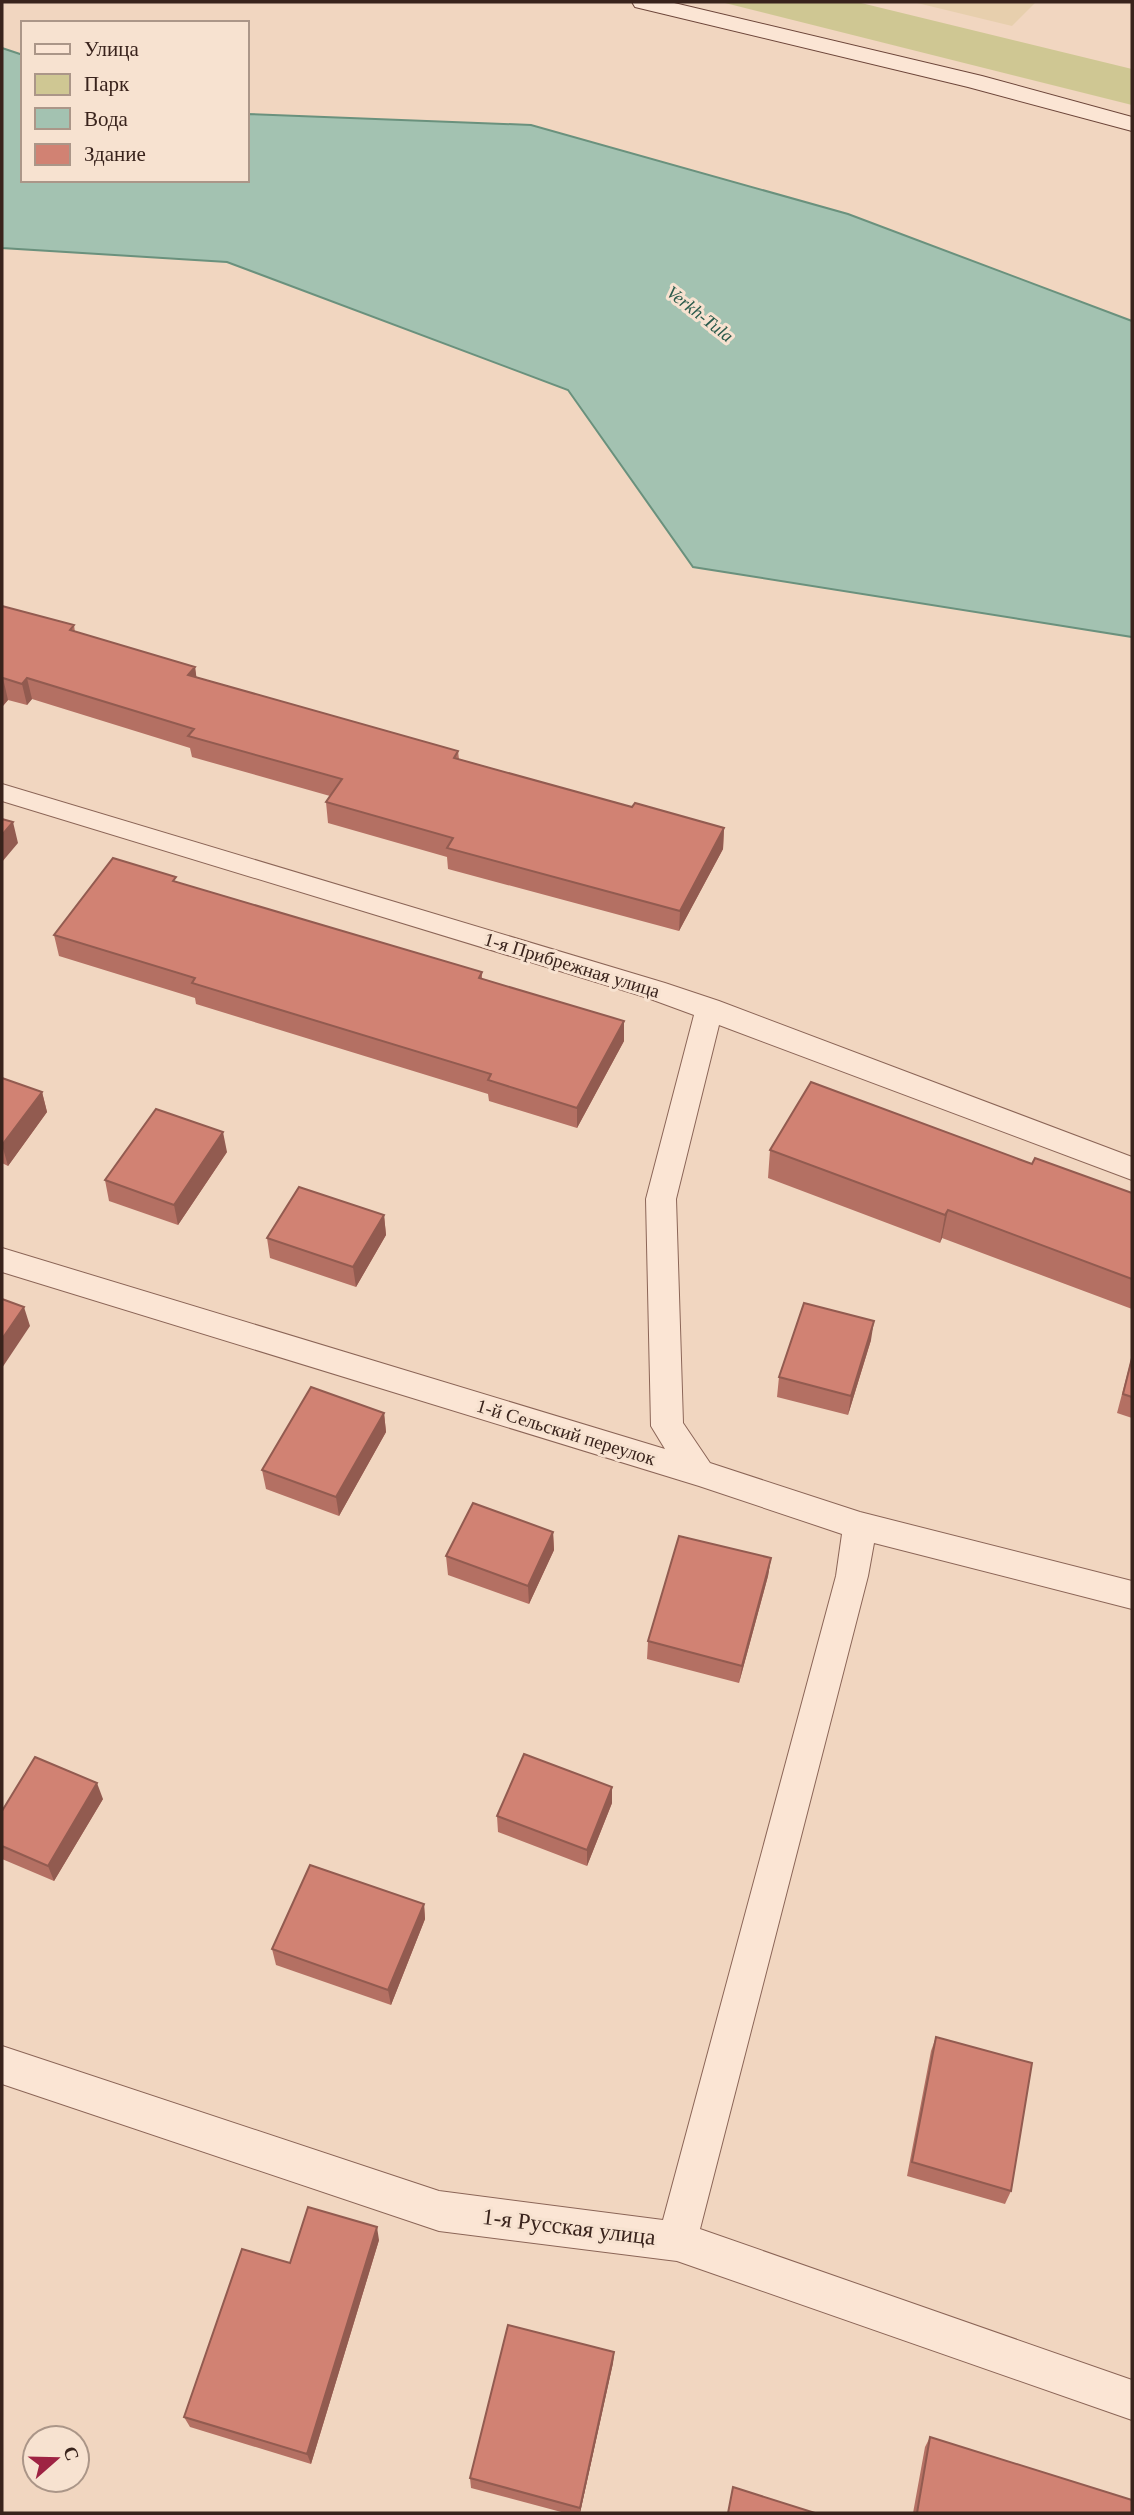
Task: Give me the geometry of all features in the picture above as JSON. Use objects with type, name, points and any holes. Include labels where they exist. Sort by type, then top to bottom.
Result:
[{"type":"main road","points":[[643,2],[974,81],[1132,124]]},
{"type":"lane","name":"1-я Прибрежная улица","points":[[2,792],[709,1008],[1132,1169]]},
{"type":"lane","points":[[699,1473],[667,1426],[661,1199],[709,1008]]},
{"type":"lane","name":"1-й Сельский переулок","points":[[2,1260],[699,1473],[860,1526],[1132,1595]]},
{"type":"lane","points":[[677,2241],[848,1590],[860,1526]]},
{"type":"lane","name":"1-я Русская улица","points":[[2,2065],[439,2210],[677,2241],[1132,2400]]},
{"type":"shaded area","points":[[913,2],[1036,2],[1012,26]]},
{"type":"green space","points":[[721,2],[857,2],[1132,69],[1132,105]]},
{"type":"water","name":"Verkh-Tula","points":[[2,48],[21,54],[21,182],[248,182],[248,114],[531,125],[848,214],[1132,321],[1132,637],[693,567],[568,390],[227,262],[2,248]]},
{"type":"building","points":[[2,606],[74,625],[70,630],[195,667],[188,675],[458,751],[454,758],[632,807],[635,803],[724,828],[680,911],[447,848],[453,838],[326,802],[342,779],[188,736],[194,729],[27,678],[22,684],[3,678],[2,680]]},
{"type":"building","points":[[2,819],[13,822],[2,835]]},
{"type":"building","points":[[113,858],[176,877],[173,881],[482,972],[479,978],[624,1021],[577,1108],[488,1080],[491,1074],[192,983],[195,978],[54,935]]},
{"type":"building","points":[[2,1078],[42,1092],[2,1145]]},
{"type":"building","points":[[811,1082],[1032,1164],[1035,1158],[1132,1193],[1132,1279],[948,1210],[945,1215],[770,1150]]},
{"type":"building","points":[[156,1109],[223,1132],[174,1205],[105,1180]]},
{"type":"building","points":[[299,1187],[384,1215],[353,1267],[267,1238]]},
{"type":"building","points":[[2,1299],[24,1307],[2,1339]]},
{"type":"building","points":[[804,1303],[874,1321],[851,1396],[779,1377]]},
{"type":"building","points":[[1132,1358],[1132,1397],[1123,1394]]},
{"type":"building","points":[[311,1387],[384,1413],[336,1497],[262,1470]]},
{"type":"building","points":[[473,1503],[553,1532],[528,1586],[446,1556]]},
{"type":"building","points":[[679,1536],[771,1558],[742,1666],[648,1641]]},
{"type":"building","points":[[524,1754],[612,1787],[587,1850],[497,1816]]},
{"type":"building","points":[[35,1757],[97,1783],[48,1866],[2,1846],[2,1811]]},
{"type":"building","points":[[310,1865],[424,1904],[388,1990],[272,1949]]},
{"type":"building","points":[[936,2037],[1032,2063],[1011,2191],[912,2162]]},
{"type":"building","points":[[308,2207],[377,2227],[307,2454],[184,2417],[242,2249],[290,2263]]},
{"type":"building","points":[[508,2325],[614,2352],[580,2508],[470,2478]]},
{"type":"building","points":[[930,2437],[1132,2500],[1132,2513],[917,2513]]},
{"type":"building","points":[[733,2487],[815,2513],[728,2513]]}]
